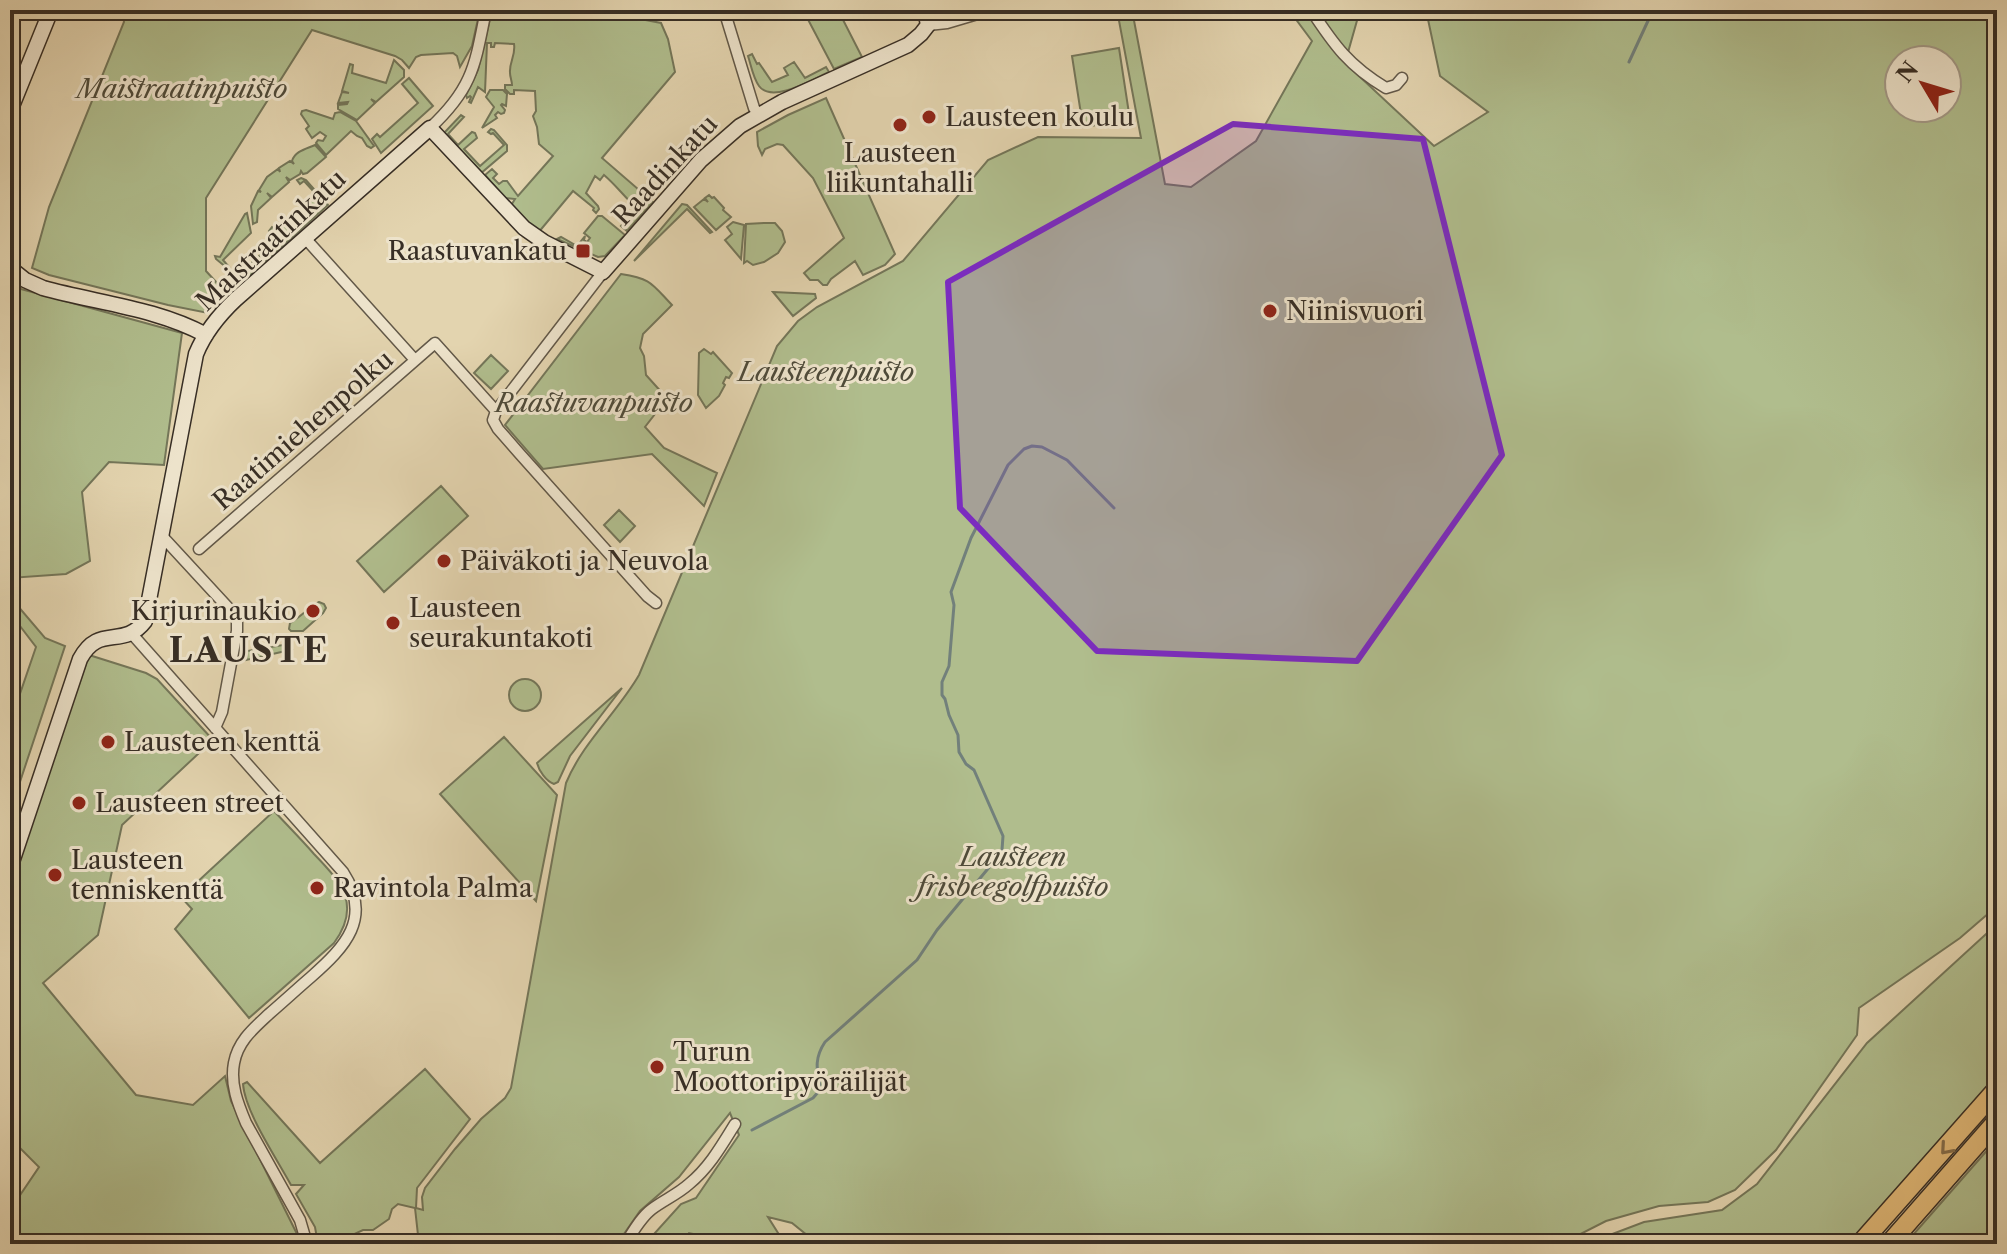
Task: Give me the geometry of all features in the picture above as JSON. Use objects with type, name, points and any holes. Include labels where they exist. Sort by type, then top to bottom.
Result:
[{"type":"highway","points":[[1860,1244],[1997,1089]]},
{"type":"highway","points":[[1889,1244],[1997,1121]]},
{"type":"street","points":[[10,111],[51,10]]},
{"type":"street","name":"Maistraatinkatu","points":[[132,634],[146,618],[192,370],[206,335],[230,305],[430,128],[456,101],[475,64],[486,10]]},
{"type":"street","points":[[724,10],[758,114]]},
{"type":"street","points":[[926,18],[947,23],[991,10]]},
{"type":"street","points":[[1198,10],[1215,10]]},
{"type":"street","points":[[1311,10],[1349,61],[1374,80],[1386,88],[1396,85],[1402,78]]},
{"type":"street","name":"Raadinkatu","points":[[495,414],[603,272],[713,148],[758,114],[897,51],[915,40],[926,18]]},
{"type":"street","points":[[430,128],[524,228],[544,242],[603,272]]},
{"type":"street","points":[[305,238],[415,360]]},
{"type":"street","points":[[10,268],[25,280],[43,288],[166,318],[206,335]]},
{"type":"street","name":"Raatimiehenpolku","points":[[199,549],[435,343],[495,414]]},
{"type":"street","points":[[495,414],[498,429],[508,441],[656,603]]},
{"type":"street","points":[[161,535],[237,620],[222,712],[215,728]]},
{"type":"street","points":[[10,868],[85,649],[102,638],[132,634],[343,872],[354,893],[355,921],[344,944],[331,960],[250,1032],[241,1043],[234,1063],[233,1083],[240,1107],[300,1220],[307,1244]]},
{"type":"street","points":[[625,1244],[652,1209],[675,1196],[704,1170],[735,1124]]},
{"type":"highlighted area","points":[[1233,124],[1423,139],[1502,455],[1357,661],[1097,651],[960,508],[948,282]]},
{"type":"green space","name":"Maistraatinpuisto","points":[[122,10],[480,10],[472,46],[460,67],[453,53],[421,55],[409,68],[395,56],[312,30],[206,198],[206,271],[228,295],[208,313],[49,275],[32,268],[49,207],[124,22]]},
{"type":"green space","points":[[492,10],[609,10],[609,13],[661,23],[675,72],[602,158],[653,202],[627,231],[621,226],[626,225],[638,209],[604,175],[600,180],[595,176],[586,193],[598,206],[596,213],[573,191],[538,233],[510,207],[515,199],[505,198],[485,175],[492,169],[497,174],[493,178],[499,184],[507,181],[518,196],[553,156],[539,144],[533,116],[536,111],[535,91],[514,90],[514,94],[510,94],[505,89],[505,85],[512,85],[510,69],[514,44],[495,43],[491,47],[491,43],[487,43],[485,92],[478,87],[471,103],[471,97],[467,98],[478,70]]},
{"type":"green space","points":[[803,10],[838,10],[862,57],[834,69]]},
{"type":"green space","points":[[1117,10],[1132,10],[1165,184],[1191,187],[1256,141],[1312,41],[1289,10],[1360,10],[1345,63],[1434,146],[1488,112],[1440,76],[1426,10],[1997,10],[1997,906],[1960,938],[1859,1008],[1857,1035],[1776,1150],[1735,1190],[1708,1202],[1659,1206],[1606,1221],[1561,1244],[818,1244],[792,1223],[768,1217],[785,1244],[742,1244],[689,1233],[682,1244],[645,1244],[681,1204],[696,1198],[739,1135],[730,1113],[679,1177],[640,1211],[617,1244],[419,1244],[415,1208],[398,1204],[392,1209],[389,1219],[373,1230],[363,1230],[342,1244],[318,1244],[315,1227],[296,1194],[304,1185],[291,1185],[255,1121],[243,1084],[247,1082],[320,1163],[425,1069],[470,1119],[417,1188],[416,1208],[423,1210],[425,1188],[455,1149],[511,1088],[566,783],[581,754],[639,675],[777,346],[798,321],[817,307],[903,261],[988,160],[1038,137],[1141,138]]},
{"type":"green space","points":[[1119,48],[1130,120],[1083,127],[1072,56]]},
{"type":"green space","points":[[752,54],[772,82],[788,75],[784,68],[794,62],[805,78],[826,67],[829,72],[783,91],[765,91],[754,75],[748,56]]},
{"type":"green space","points":[[394,60],[404,70],[404,77],[376,102],[371,99],[375,103],[357,120],[338,109],[338,105],[348,102],[338,103],[342,92],[349,93],[342,91],[350,64],[353,65],[352,73],[386,83]]},
{"type":"green space","points":[[409,78],[433,106],[381,153],[372,139],[377,134],[380,137],[418,103],[402,84]]},
{"type":"green space","points":[[490,90],[503,90],[507,94],[506,106],[502,104],[504,113],[498,112],[495,115],[497,118],[482,128],[494,107],[486,97]]},
{"type":"green space","points":[[826,98],[895,254],[885,265],[863,275],[855,261],[823,285],[818,280],[810,280],[804,273],[844,238],[813,178],[783,145],[765,149],[762,155],[757,132]]},
{"type":"green space","points":[[306,110],[333,119],[335,113],[340,112],[356,121],[374,146],[367,146],[362,138],[351,131],[326,155],[316,143],[326,136],[320,132],[312,138],[306,129],[309,126],[301,114]]},
{"type":"green space","points":[[461,115],[464,117],[448,134],[458,145],[472,132],[475,133],[477,138],[464,149],[480,166],[504,145],[488,132],[491,129],[507,145],[507,151],[480,174],[444,133]]},
{"type":"green space","points":[[315,145],[326,157],[307,173],[301,171],[290,180],[286,177],[289,182],[272,197],[267,193],[271,198],[258,210],[257,222],[253,224],[251,206],[267,177],[278,169],[280,172],[279,168],[290,161],[294,164],[292,161],[296,155]]},
{"type":"green space","points":[[297,180],[306,180],[328,205],[234,290],[234,270],[239,274],[276,241],[269,231],[272,227],[275,229],[315,193],[304,181],[300,184]]},
{"type":"green space","points":[[709,195],[731,217],[716,230],[694,207],[704,199],[708,202],[705,198]]},
{"type":"green space","points":[[682,204],[687,205],[712,232],[687,209],[634,261]]},
{"type":"green space","points":[[247,213],[251,233],[223,260],[227,268],[215,256],[220,257]]},
{"type":"green space","points":[[598,216],[625,235],[605,256],[598,257],[557,239],[561,237],[577,246],[585,236],[587,242],[590,238],[584,233]]},
{"type":"green space","points":[[733,222],[744,225],[741,259],[725,240],[732,234],[727,227]]},
{"type":"green space","points":[[775,223],[782,231],[785,242],[778,253],[764,262],[753,265],[747,261],[744,263],[746,224]]},
{"type":"green space","name":"Raastuvanpuisto","points":[[621,274],[650,283],[672,305],[643,334],[640,348],[646,375],[664,395],[645,427],[664,448],[717,473],[704,506],[652,454],[543,469],[505,425]]},
{"type":"green space","points":[[10,286],[182,333],[164,465],[109,462],[82,492],[90,561],[66,574],[10,578]]},
{"type":"green space","points":[[773,292],[815,294],[816,298],[793,316]]},
{"type":"green space","points":[[704,349],[711,354],[713,352],[732,373],[729,378],[726,377],[719,396],[706,408],[698,395],[699,353]]},
{"type":"green space","points":[[491,355],[508,371],[491,389],[474,373]]},
{"type":"green space","points":[[441,486],[468,516],[384,592],[357,561]]},
{"type":"green space","points":[[619,510],[635,526],[620,542],[604,525]]},
{"type":"green space","points":[[10,600],[45,638],[65,646],[10,812],[10,723],[36,647],[10,613]]},
{"type":"green space","points":[[319,602],[326,608],[303,631],[289,629],[290,623]]},
{"type":"green space","points":[[289,644],[290,650],[246,660],[247,651]]},
{"type":"green space","points":[[89,655],[157,679],[213,740],[122,825],[98,935],[43,983],[136,1095],[193,1105],[225,1076],[231,1101],[302,1244],[10,1244],[10,1210],[39,1167],[10,1138],[10,884]]},
{"type":"green space","points":[[525,679],[536,684],[541,695],[536,706],[525,711],[514,706],[509,695],[514,684]]},
{"type":"green space","points":[[622,688],[570,756],[558,782],[548,781],[537,763]]},
{"type":"green space","points":[[504,737],[557,795],[536,901],[440,794]]},
{"type":"green space","points":[[274,811],[340,884],[347,906],[346,917],[334,943],[249,1018],[175,929],[192,909],[181,897]]},
{"type":"green space","points":[[1997,924],[1997,1075],[1847,1244],[1586,1244],[1644,1222],[1722,1210],[1757,1184],[1867,1043]]},
{"type":"green space","points":[[1997,1139],[1997,1244],[1905,1244]]},
{"type":"waterway","points":[[1629,62],[1653,10]]},
{"type":"waterway","points":[[820,1085],[817,1063],[825,1042],[917,960],[937,930],[1002,850],[1003,836],[974,770],[959,752],[958,735],[942,695],[942,682],[949,666],[954,605],[951,592],[971,538],[1008,465],[1024,449],[1042,447],[1067,460],[1114,508]]},
{"type":"waterway","points":[[752,1130],[813,1098],[820,1090]]},
{"type":"place","name":"Lausteen koulu","points":[[929,117]]},
{"type":"place","name":"Lausteen liikuntahalli","points":[[900,125]]},
{"type":"place","name":"Raastuvankatu","points":[[583,251]]},
{"type":"place","name":"Niinisvuori","points":[[1270,311]]},
{"type":"place","name":"Päiväkoti ja Neuvola","points":[[444,561]]},
{"type":"place","name":"Kirjurinaukio","points":[[313,611]]},
{"type":"place","name":"Lausteen seurakuntakoti","points":[[393,623]]},
{"type":"place","name":"Lausteen kenttä","points":[[108,742]]},
{"type":"place","name":"Lausteen street","points":[[79,803]]},
{"type":"place","name":"Lausteen tenniskenttä","points":[[55,875]]},
{"type":"place","name":"Ravintola Palma","points":[[317,888]]},
{"type":"place","name":"Turun Moottoripyöräilijät","points":[[657,1067]]},
{"type":"district","name":"LAUSTE","points":[[249,650]]},
{"type":"park label","name":"Lausteenpuisto","points":[[826,372]]},
{"type":"park label","name":"Lausteen frisbeegolfpuisto","points":[[1013,872]]}]
